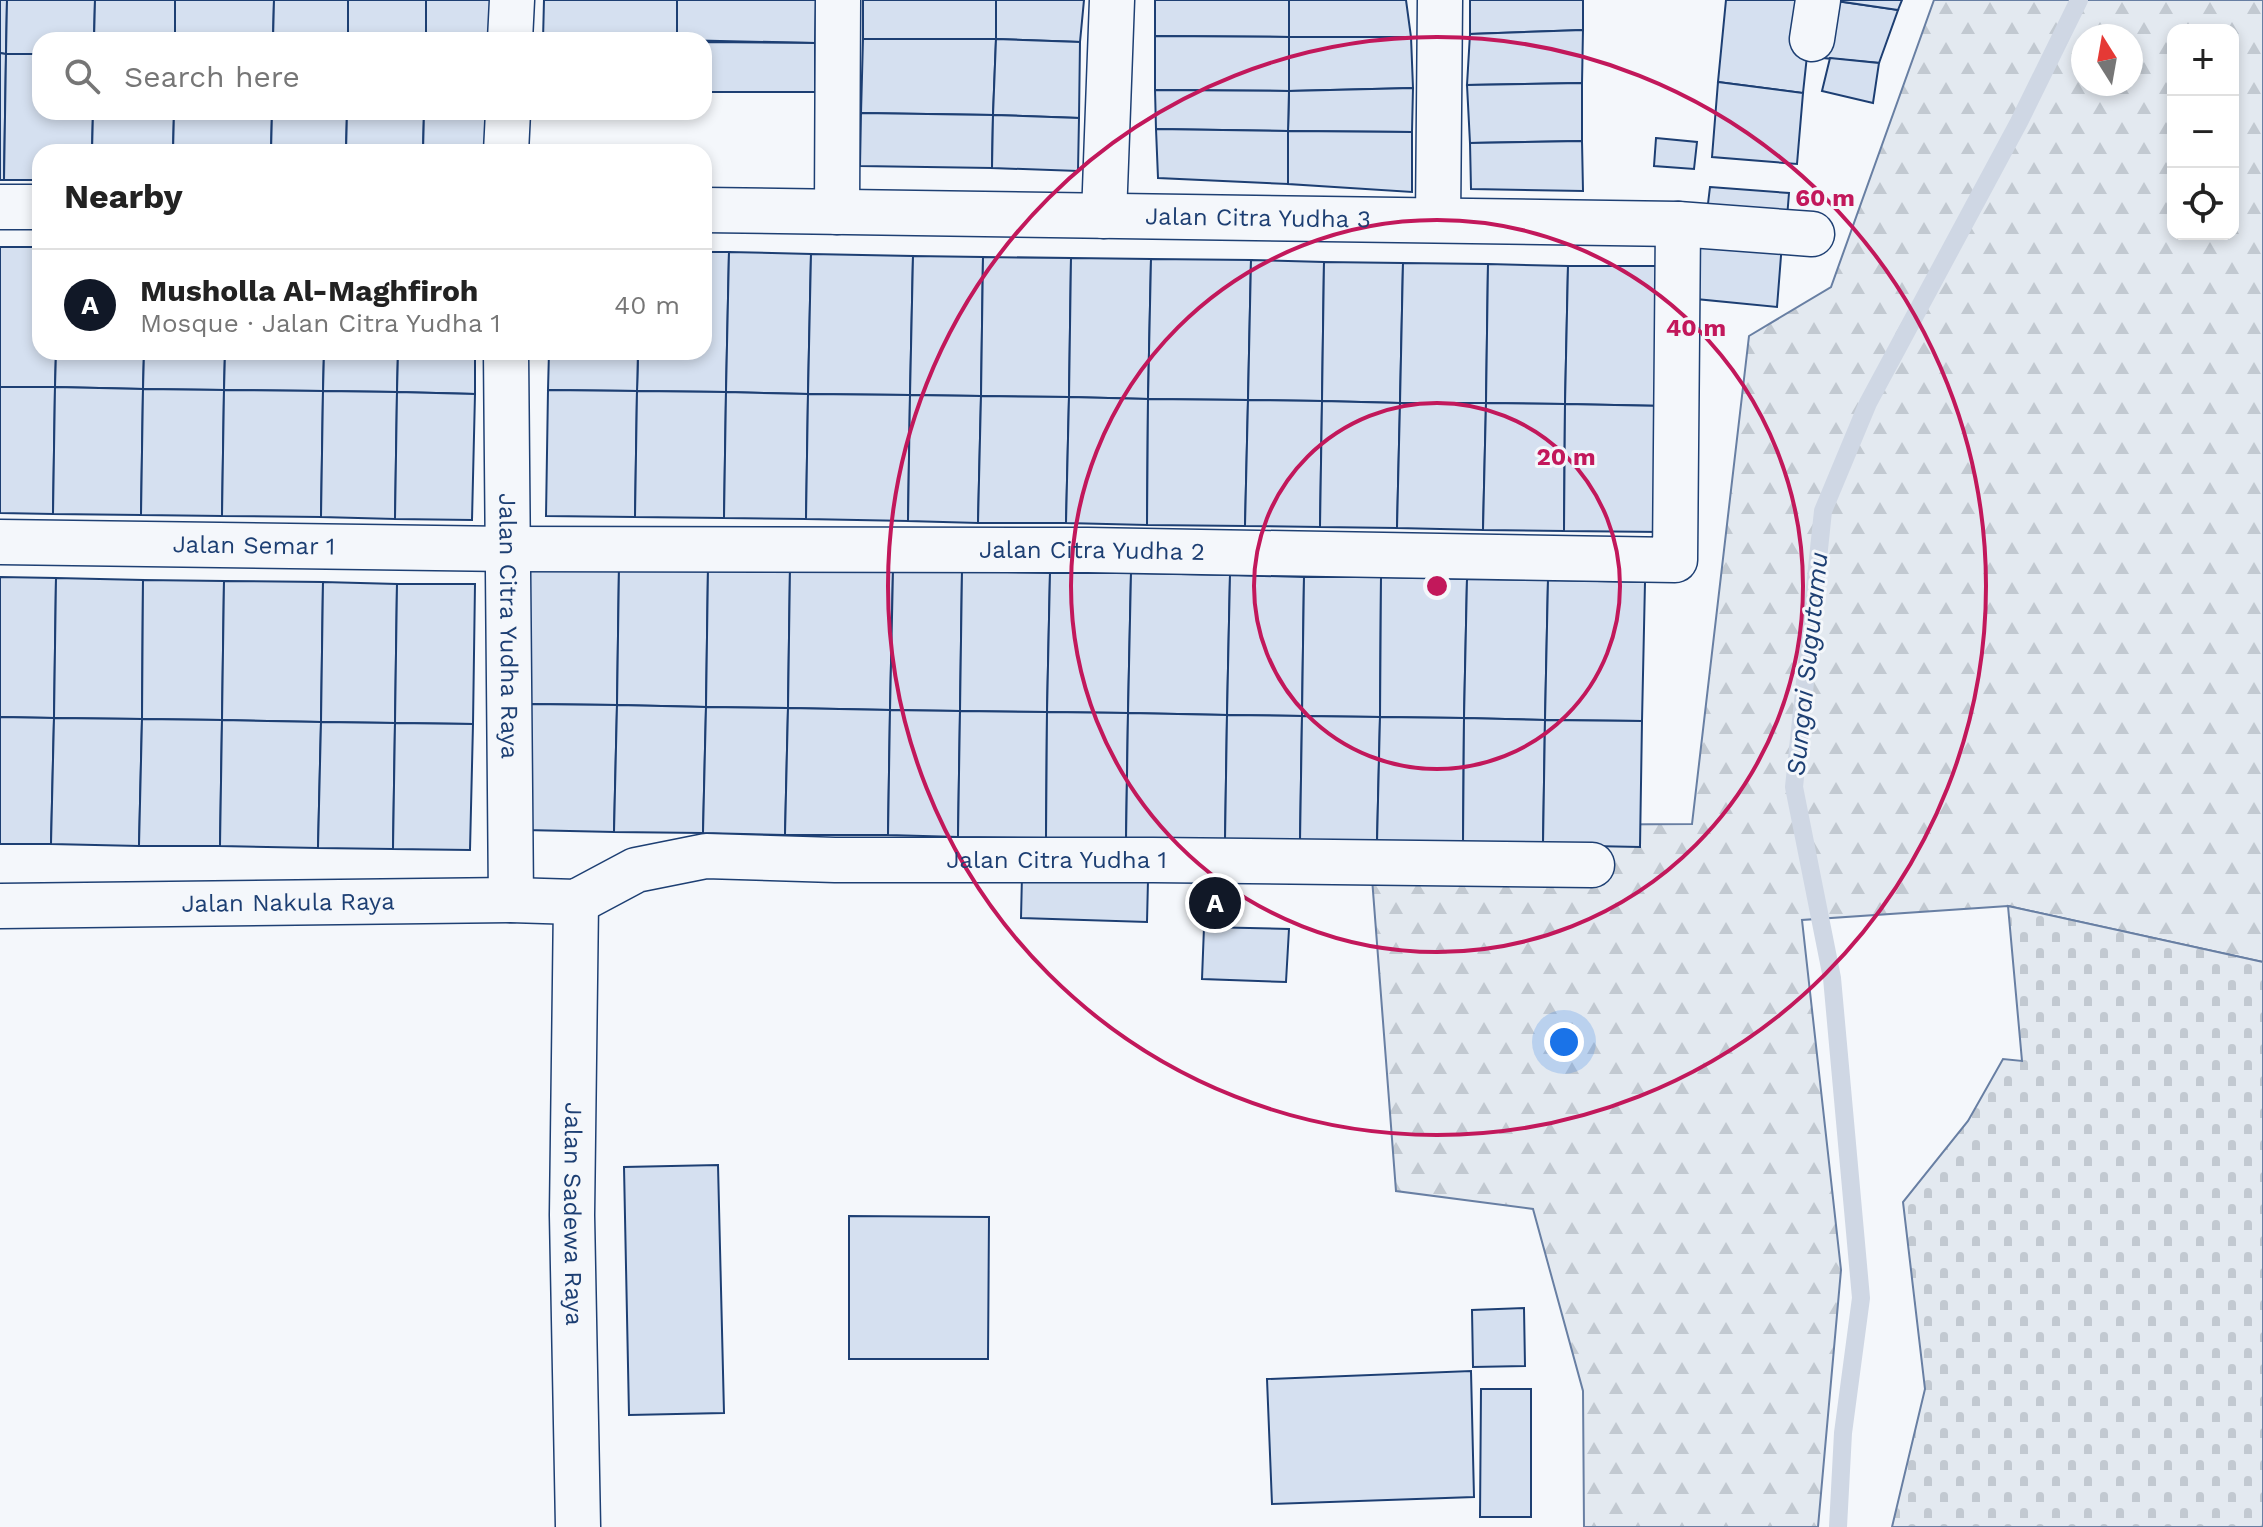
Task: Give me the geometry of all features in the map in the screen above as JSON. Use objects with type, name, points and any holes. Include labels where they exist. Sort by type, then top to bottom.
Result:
[{"type":"street","points":[[510,32],[512,0]]},
{"type":"street","points":[[837,212],[838,0]]},
{"type":"street","points":[[1104,216],[1112,0]]},
{"type":"street","points":[[1438,220],[1440,0]]},
{"type":"street","points":[[506,144],[508,120]]},
{"type":"street","points":[[0,207],[32,207]]},
{"type":"street","name":"Jalan Citra Yudha 3","points":[[712,210],[1678,224],[1812,234]]},
{"type":"street","name":"Jalan Citra Yudha 2","points":[[508,549],[1088,550],[1675,560],[1678,224]]},
{"type":"street","name":"Jalan Citra Yudha Raya","points":[[506,360],[511,900]]},
{"type":"street","name":"Jalan Semar 1","points":[[0,542],[508,549]]},
{"type":"street","name":"Jalan Citra Yudha 1","points":[[576,902],[636,870],[706,856],[835,860],[1592,865]]},
{"type":"street","name":"Jalan Nakula Raya","points":[[0,906],[511,900],[576,902]]},
{"type":"street","name":"Jalan Sadewa Raya","points":[[576,902],[572,1215],[578,1527]]},
{"type":"green space","points":[[1934,0],[2263,0],[2263,962],[2008,906],[1802,920],[1841,1270],[1818,1527],[1584,1527],[1583,1391],[1533,1209],[1396,1191],[1368,826],[1692,824],[1749,336],[1831,287]]},
{"type":"green space","points":[[2008,906],[2263,962],[2263,1527],[1892,1527],[1925,1389],[1903,1202],[1968,1121],[2003,1059],[2022,1061]]},
{"type":"building","points":[[0,0],[7,0],[6,54],[0,53]]},
{"type":"building","points":[[7,0],[95,0],[94,32],[32,32],[32,54],[6,54]]},
{"type":"building","points":[[95,0],[175,0],[175,32],[94,32]]},
{"type":"building","points":[[175,0],[274,0],[273,32],[175,32]]},
{"type":"building","points":[[274,0],[348,0],[348,32],[273,32]]},
{"type":"building","points":[[348,0],[426,0],[426,32],[348,32]]},
{"type":"building","points":[[426,0],[496,0],[495,32],[426,32]]},
{"type":"building","points":[[544,0],[677,0],[677,32],[543,32]]},
{"type":"building","points":[[677,0],[816,0],[815,43],[712,41],[712,32],[677,32]]},
{"type":"building","points":[[863,0],[996,0],[996,39],[863,39]]},
{"type":"building","points":[[996,0],[1084,0],[1080,42],[996,39]]},
{"type":"building","points":[[1155,0],[1289,0],[1289,37],[1155,36]]},
{"type":"building","points":[[1289,0],[1406,0],[1411,37],[1289,37]]},
{"type":"building","points":[[1470,0],[1583,0],[1583,30],[1470,34]]},
{"type":"building","points":[[1726,0],[1813,0],[1803,93],[1718,82]]},
{"type":"building","points":[[1829,0],[1898,10],[1879,63],[1823,58]]},
{"type":"building","points":[[1830,0],[1902,0],[1898,10]]},
{"type":"building","points":[[1583,30],[1582,83],[1467,85],[1470,34]]},
{"type":"building","points":[[1155,36],[1289,37],[1289,91],[1155,90]]},
{"type":"building","points":[[1289,37],[1411,37],[1413,88],[1289,91]]},
{"type":"building","points":[[863,39],[996,39],[993,115],[861,113]]},
{"type":"building","points":[[996,39],[1080,42],[1079,118],[993,115]]},
{"type":"building","points":[[712,42],[815,43],[815,92],[712,92]]},
{"type":"building","points":[[0,53],[6,54],[4,180],[0,180]]},
{"type":"building","points":[[6,54],[32,54],[32,120],[93,120],[92,144],[32,144],[32,180],[4,180]]},
{"type":"building","points":[[1830,58],[1879,63],[1873,103],[1822,91]]},
{"type":"building","points":[[1718,82],[1803,93],[1797,164],[1712,157]]},
{"type":"building","points":[[1582,83],[1582,141],[1470,143],[1467,85]]},
{"type":"building","points":[[1413,88],[1412,132],[1288,131],[1289,91]]},
{"type":"building","points":[[1155,90],[1289,91],[1288,131],[1156,129]]},
{"type":"building","points":[[861,113],[993,115],[992,168],[860,166]]},
{"type":"building","points":[[993,115],[1079,118],[1078,171],[992,168]]},
{"type":"building","points":[[93,120],[174,120],[173,144],[92,144]]},
{"type":"building","points":[[174,120],[272,120],[271,144],[173,144]]},
{"type":"building","points":[[272,120],[347,120],[346,144],[271,144]]},
{"type":"building","points":[[347,120],[424,120],[423,144],[346,144]]},
{"type":"building","points":[[424,120],[494,120],[494,144],[423,144]]},
{"type":"building","points":[[1156,129],[1288,131],[1288,184],[1158,178]]},
{"type":"building","points":[[1288,131],[1412,132],[1412,192],[1288,184]]},
{"type":"building","points":[[1656,138],[1697,142],[1694,169],[1654,166]]},
{"type":"building","points":[[1582,141],[1583,191],[1471,189],[1470,143]]},
{"type":"building","points":[[1710,187],[1789,193],[1787,218],[1707,212]]},
{"type":"building","points":[[1698,236],[1782,243],[1777,307],[1686,298]]},
{"type":"building","points":[[0,247],[32,247],[32,360],[56,360],[55,387],[0,387]]},
{"type":"building","points":[[712,252],[729,252],[726,392],[637,391],[638,360],[712,360]]},
{"type":"building","points":[[729,252],[811,254],[808,394],[726,392]]},
{"type":"building","points":[[811,254],[913,256],[910,395],[808,394]]},
{"type":"building","points":[[913,256],[983,257],[981,396],[910,395]]},
{"type":"building","points":[[983,257],[1071,258],[1069,397],[981,396]]},
{"type":"building","points":[[1071,258],[1151,259],[1148,399],[1069,397]]},
{"type":"building","points":[[1151,259],[1251,260],[1248,400],[1148,399]]},
{"type":"building","points":[[1251,260],[1324,262],[1322,401],[1248,400]]},
{"type":"building","points":[[1324,262],[1403,263],[1400,403],[1322,401]]},
{"type":"building","points":[[1403,263],[1488,264],[1486,403],[1400,403]]},
{"type":"building","points":[[1488,264],[1568,266],[1565,404],[1486,403]]},
{"type":"building","points":[[1568,266],[1666,266],[1664,406],[1565,404]]},
{"type":"building","points":[[56,360],[144,360],[143,389],[55,387]]},
{"type":"building","points":[[144,360],[225,360],[224,390],[143,389]]},
{"type":"building","points":[[225,360],[324,360],[323,391],[224,390]]},
{"type":"building","points":[[324,360],[398,360],[397,392],[323,391]]},
{"type":"building","points":[[398,360],[475,360],[475,394],[397,392]]},
{"type":"building","points":[[549,360],[638,360],[637,391],[548,390]]},
{"type":"building","points":[[0,387],[55,387],[53,514],[0,513]]},
{"type":"building","points":[[55,387],[143,389],[141,515],[53,514]]},
{"type":"building","points":[[143,389],[224,390],[222,516],[141,515]]},
{"type":"building","points":[[224,390],[323,391],[321,517],[222,516]]},
{"type":"building","points":[[548,390],[637,391],[635,517],[546,516]]},
{"type":"building","points":[[323,391],[397,392],[395,519],[321,517]]},
{"type":"building","points":[[637,391],[726,392],[724,518],[635,517]]},
{"type":"building","points":[[397,392],[475,394],[472,520],[395,519]]},
{"type":"building","points":[[726,392],[808,394],[806,519],[724,518]]},
{"type":"building","points":[[808,394],[910,395],[908,521],[806,519]]},
{"type":"building","points":[[910,395],[981,396],[978,523],[908,521]]},
{"type":"building","points":[[981,396],[1069,397],[1066,523],[978,523]]},
{"type":"building","points":[[1069,397],[1148,399],[1147,525],[1066,523]]},
{"type":"building","points":[[1148,399],[1248,400],[1245,526],[1147,525]]},
{"type":"building","points":[[1248,400],[1322,401],[1320,527],[1245,526]]},
{"type":"building","points":[[1322,401],[1400,403],[1397,528],[1320,527]]},
{"type":"building","points":[[1400,403],[1486,403],[1483,530],[1397,528]]},
{"type":"building","points":[[1486,403],[1565,404],[1564,531],[1483,530]]},
{"type":"building","points":[[1565,404],[1664,406],[1661,532],[1564,531]]},
{"type":"building","points":[[530,566],[619,567],[617,705],[528,704]]},
{"type":"building","points":[[619,567],[708,568],[706,707],[617,705]]},
{"type":"building","points":[[708,568],[790,568],[788,708],[706,707]]},
{"type":"building","points":[[790,568],[893,570],[890,710],[788,708]]},
{"type":"building","points":[[893,570],[962,571],[960,711],[890,710]]},
{"type":"building","points":[[962,571],[1050,573],[1047,712],[960,711]]},
{"type":"building","points":[[1050,573],[1131,573],[1128,713],[1047,712]]},
{"type":"building","points":[[1131,573],[1230,575],[1227,715],[1128,713]]},
{"type":"building","points":[[1230,575],[1304,577],[1302,716],[1227,715]]},
{"type":"building","points":[[0,577],[56,578],[54,718],[0,717]]},
{"type":"building","points":[[1304,577],[1381,577],[1380,717],[1302,716]]},
{"type":"building","points":[[1381,577],[1467,579],[1464,718],[1380,717]]},
{"type":"building","points":[[56,578],[143,580],[142,719],[54,718]]},
{"type":"building","points":[[1467,579],[1548,580],[1545,720],[1464,718]]},
{"type":"building","points":[[143,580],[224,581],[222,720],[142,719]]},
{"type":"building","points":[[1548,580],[1645,582],[1642,721],[1545,720]]},
{"type":"building","points":[[224,581],[323,582],[321,722],[222,720]]},
{"type":"building","points":[[323,582],[397,584],[395,723],[321,722]]},
{"type":"building","points":[[397,584],[475,584],[473,724],[395,723]]},
{"type":"building","points":[[528,704],[617,705],[614,832],[525,830]]},
{"type":"building","points":[[617,705],[706,707],[703,833],[614,832]]},
{"type":"building","points":[[706,707],[788,708],[785,835],[703,833]]},
{"type":"building","points":[[788,708],[890,710],[888,835],[785,835]]},
{"type":"building","points":[[890,710],[960,711],[958,837],[888,835]]},
{"type":"building","points":[[960,711],[1047,712],[1046,838],[958,837]]},
{"type":"building","points":[[1047,712],[1128,713],[1126,840],[1046,838]]},
{"type":"building","points":[[1128,713],[1227,715],[1225,841],[1126,840]]},
{"type":"building","points":[[1227,715],[1302,716],[1300,842],[1225,841]]},
{"type":"building","points":[[1302,716],[1380,717],[1377,843],[1300,842]]},
{"type":"building","points":[[0,717],[54,718],[51,844],[0,844]]},
{"type":"building","points":[[1380,717],[1464,718],[1463,844],[1377,843]]},
{"type":"building","points":[[54,718],[142,719],[139,846],[51,844]]},
{"type":"building","points":[[1464,718],[1545,720],[1543,845],[1463,844]]},
{"type":"building","points":[[142,719],[222,720],[220,846],[139,846]]},
{"type":"building","points":[[222,720],[321,722],[318,848],[220,846]]},
{"type":"building","points":[[1545,720],[1642,721],[1640,847],[1543,845]]},
{"type":"building","points":[[321,722],[395,723],[393,849],[318,848]]},
{"type":"building","points":[[395,723],[473,724],[470,850],[393,849]]},
{"type":"building","points":[[1022,875],[1148,880],[1147,922],[1021,918]]},
{"type":"building","points":[[1204,927],[1289,929],[1286,982],[1202,979]]},
{"type":"building","points":[[718,1165],[724,1413],[629,1415],[624,1167]]},
{"type":"building","points":[[849,1216],[989,1217],[988,1359],[849,1359]]},
{"type":"building","points":[[1524,1308],[1525,1366],[1473,1367],[1472,1310]]},
{"type":"building","points":[[1471,1371],[1474,1497],[1272,1504],[1267,1379]]},
{"type":"building","points":[[1481,1389],[1531,1389],[1531,1517],[1480,1517]]},
{"type":"waterway","name":"Sungai Sugutamu","points":[[1838,1527],[1843,1433],[1861,1298],[1832,978],[1794,787],[1823,511],[1868,403],[2019,122],[2079,0]]},
{"type":"place","name":"Musholla Al-Maghfiroh","points":[[1215,903]]}]
